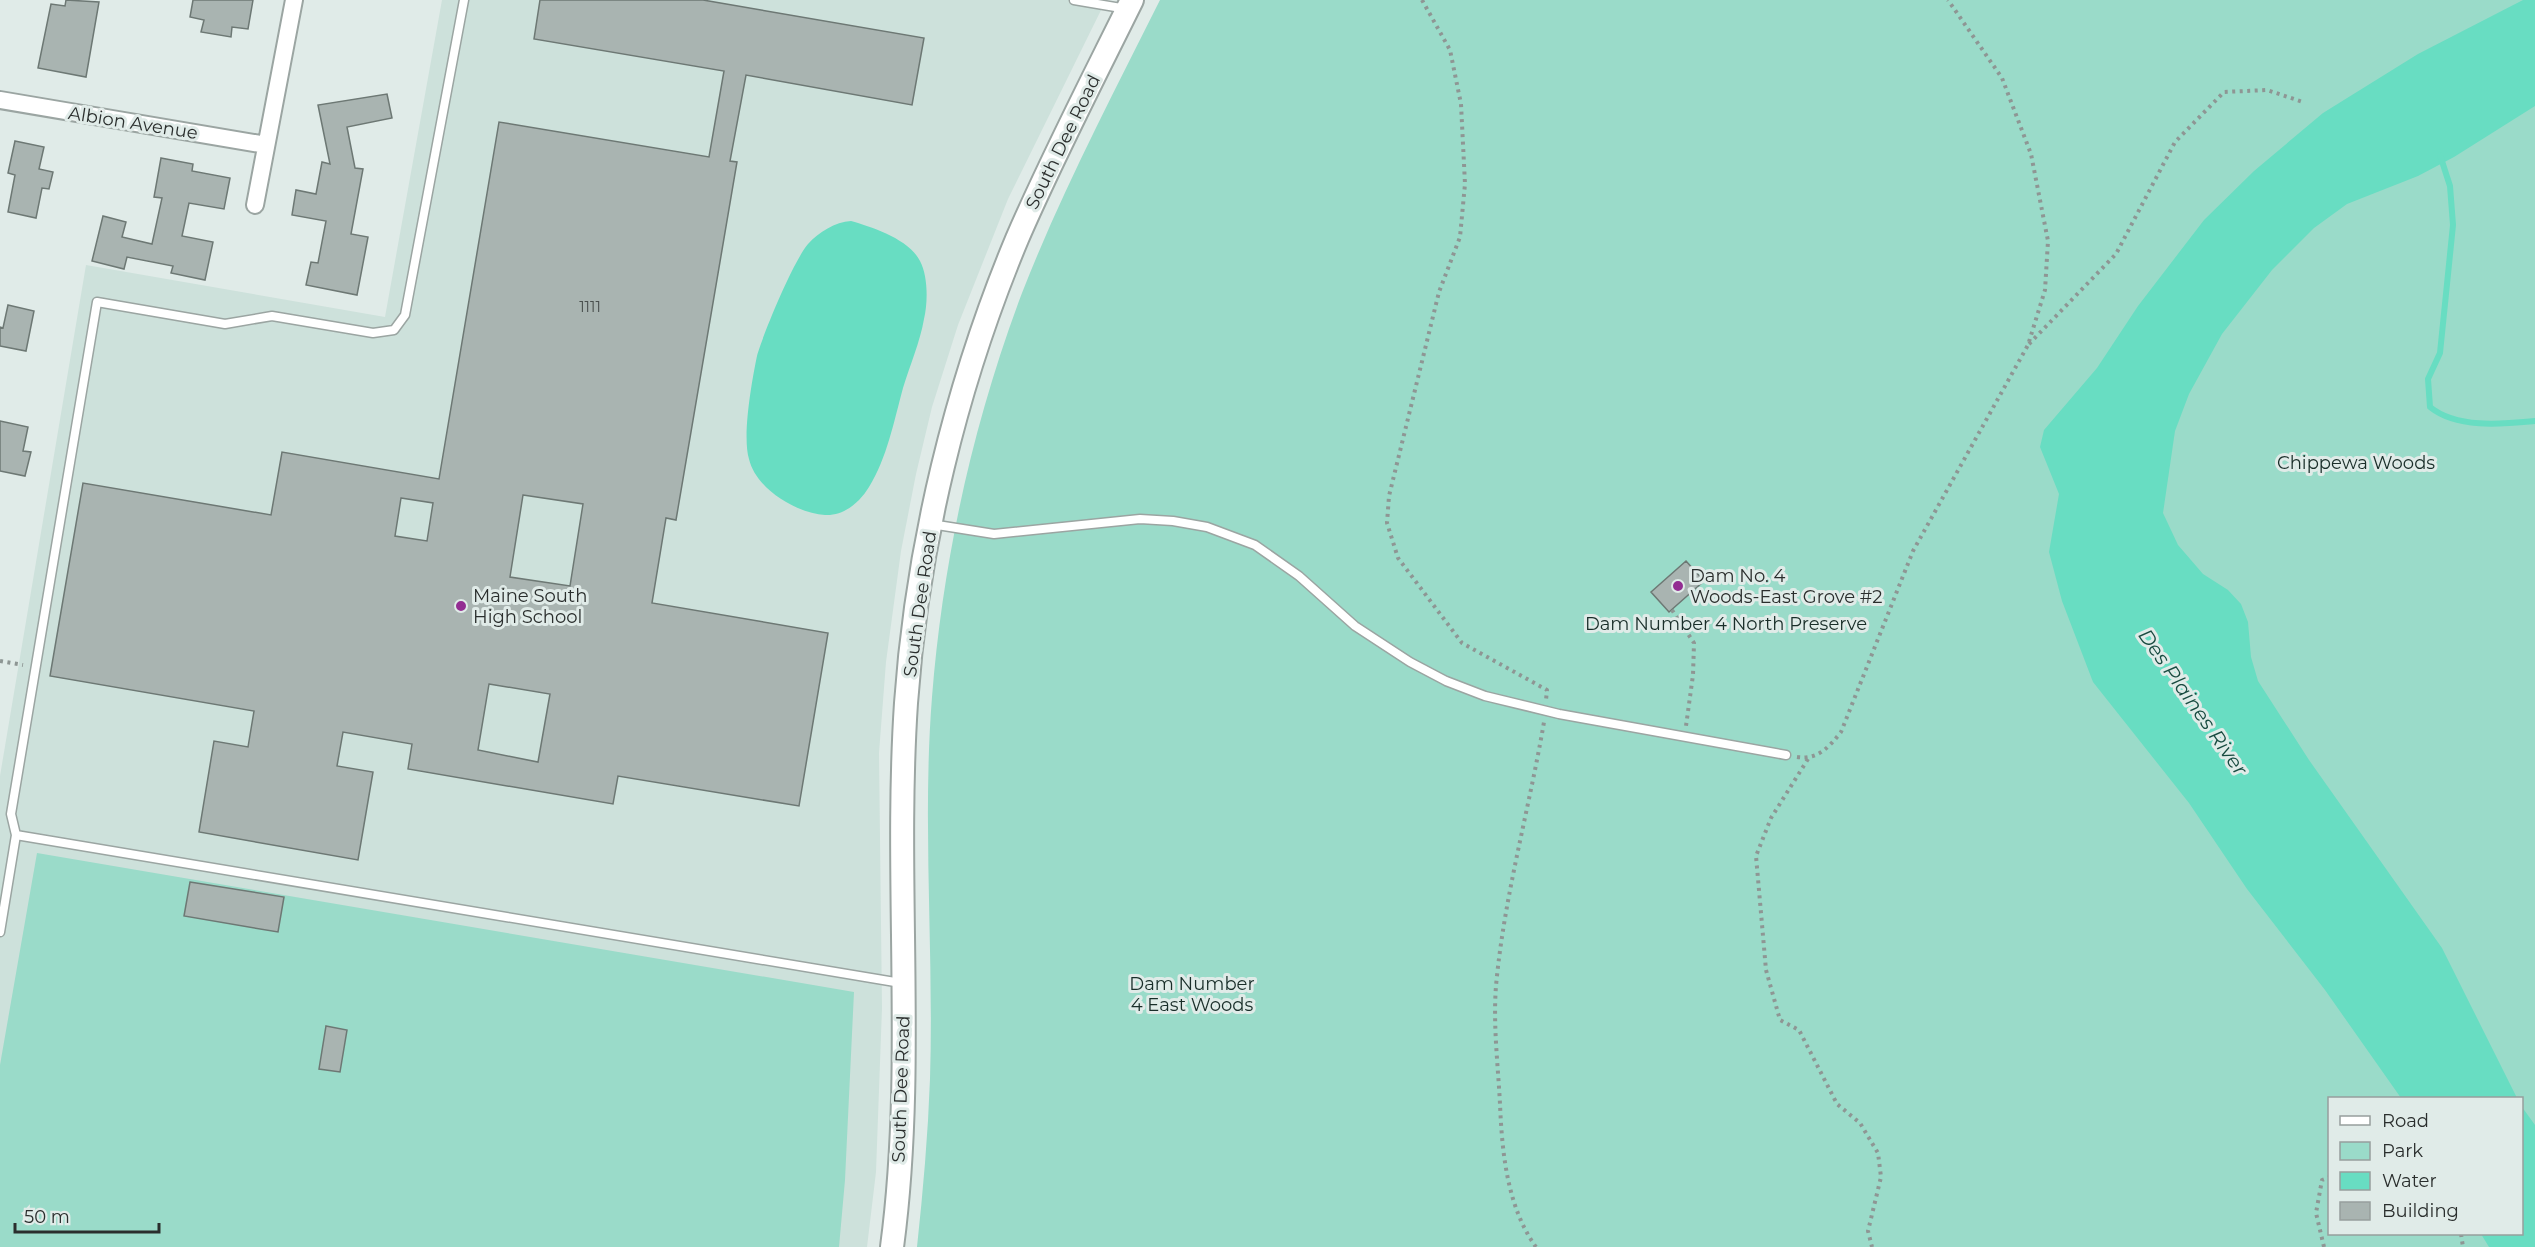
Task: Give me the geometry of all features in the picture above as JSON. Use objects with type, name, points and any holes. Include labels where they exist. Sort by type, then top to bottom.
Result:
[{"type":"main road","name":"South Dee Road","points":[[892,1247],[902,1120],[906,703],[917,604],[931,524],[952,430],[986,321],[1017,241],[1055,156],[1130,5]]},
{"type":"street","points":[[255,205],[294,0]]},
{"type":"street","name":"Albion Avenue","points":[[0,100],[266,145]]},
{"type":"lane","points":[[0,932],[16,835],[11,814],[97,302],[225,324],[272,316],[373,333],[394,330],[405,315],[464,0]]},
{"type":"lane","points":[[1074,0],[1130,5]]},
{"type":"lane","points":[[931,524],[994,534],[1140,519],[1173,521],[1207,527],[1233,535],[1262,549],[1299,576],[1355,626],[1410,662],[1446,681],[1485,696],[1559,714],[1786,755]]},
{"type":"lane","points":[[16,835],[905,984]]},
{"type":"path","points":[[1422,0],[1450,50],[1461,104],[1465,184],[1460,237],[1439,292],[1389,496],[1387,523],[1398,558],[1462,643],[1511,672],[1540,684],[1547,690],[1546,702]]},
{"type":"path","points":[[1872,1247],[1868,1231],[1881,1177],[1878,1153],[1860,1123],[1837,1104],[1799,1030],[1780,1020],[1766,970],[1756,856],[1771,818],[1809,759],[1826,750],[1841,732],[1913,551],[2028,345],[2045,291],[2048,241],[2031,154],[2002,78],[1948,0]]},
{"type":"path","points":[[2028,345],[2116,254],[2175,142],[2224,92],[2267,90],[2303,102]]},
{"type":"path","points":[[1672,610],[1694,643],[1693,675],[1684,736]]},
{"type":"path","points":[[0,661],[36,667]]},
{"type":"path","points":[[1536,1247],[1515,1208],[1501,1139],[1495,1016],[1497,985],[1521,830],[1544,722]]},
{"type":"path","points":[[1786,755],[1809,759]]},
{"type":"path","points":[[2324,1247],[2316,1213],[2322,1180],[2328,1178]]},
{"type":"shaded area","name":"Maine South High School","points":[[442,0],[1106,0],[1008,199],[958,325],[932,407],[901,551],[886,662],[879,753],[882,1008],[876,1172],[867,1247],[0,1247],[0,776],[86,265],[385,317]]},
{"type":"green space","name":"Dam Number 4 North Preserve","points":[[1160,0],[2535,0],[2535,1247],[917,1247],[930,1079],[929,745],[937,645],[952,543],[989,392],[1022,293],[1070,182]]},
{"type":"green space","points":[[37,853],[854,992],[845,1180],[839,1247],[0,1247],[0,1065]]},
{"type":"water","name":"Des Plaines River","points":[[2523,0],[2535,0],[2535,106],[2454,157],[2418,176],[2347,204],[2314,228],[2272,270],[2222,334],[2189,394],[2175,431],[2163,513],[2178,545],[2203,574],[2228,590],[2241,604],[2248,622],[2251,657],[2258,681],[2309,760],[2442,948],[2516,1097],[2400,1097],[2325,990],[2247,889],[2189,803],[2093,682],[2062,601],[2049,552],[2059,494],[2040,447],[2044,430],[2097,368],[2138,306],[2204,220],[2254,171],[2323,113],[2418,54]]},
{"type":"water","points":[[851,221],[899,240],[915,253],[925,274],[926,305],[920,336],[881,464],[865,493],[856,503],[845,511],[825,515],[802,510],[790,504],[768,489],[760,480],[749,459],[747,423],[750,393],[760,346],[795,265],[808,244],[817,235],[828,228]]},
{"type":"water","points":[[2523,1108],[2535,1125],[2535,1247],[2489,1247],[2482,1235],[2523,1235]]},
{"type":"building","points":[[66,0],[99,2],[86,77],[38,68],[51,4],[65,6]]},
{"type":"building","points":[[193,0],[253,0],[248,29],[232,27],[231,37],[201,32],[204,20],[190,17]]},
{"type":"building","points":[[540,0],[703,0],[924,38],[912,105],[746,75],[730,161],[737,162],[676,520],[666,518],[652,603],[828,633],[799,806],[618,776],[613,804],[408,769],[412,744],[343,732],[337,766],[373,772],[358,860],[199,832],[214,741],[248,747],[254,711],[50,676],[83,483],[271,515],[282,452],[439,479],[499,122],[709,157],[724,71],[534,39]],"holes":[[[523,495],[583,504],[570,586],[510,577]],[[401,498],[433,503],[427,541],[395,536]],[[489,684],[550,694],[538,762],[478,750]]]},
{"type":"building","points":[[387,94],[392,118],[347,127],[355,168],[363,169],[351,234],[368,237],[357,295],[306,285],[311,262],[318,263],[326,221],[292,215],[296,190],[316,194],[322,162],[330,164],[318,105]]},
{"type":"building","points":[[15,141],[44,147],[39,169],[53,172],[49,189],[42,188],[36,218],[8,212],[15,175],[8,173]]},
{"type":"building","points":[[161,158],[193,164],[192,171],[230,178],[224,209],[189,203],[182,236],[213,242],[205,280],[171,273],[173,266],[127,257],[124,269],[92,261],[103,216],[126,222],[122,237],[152,244],[162,198],[154,197]]},
{"type":"building","points":[[8,305],[34,311],[26,351],[0,346],[0,327],[3,328]]},
{"type":"building","points":[[0,421],[28,427],[23,451],[31,452],[25,476],[0,471]]},
{"type":"building","name":"Dam No. 4 Woods-East Grove #2","points":[[1686,561],[1704,581],[1669,612],[1651,592]]},
{"type":"building","points":[[190,882],[284,897],[278,932],[184,916]]},
{"type":"building","points":[[326,1026],[347,1030],[340,1072],[319,1069]]},
{"type":"waterway","points":[[2440,155],[2450,186],[2453,225],[2440,353],[2428,379],[2430,407],[2453,419],[2467,422],[2495,424],[2535,421]]},
{"type":"place","name":"Dam No. 4 Woods-East Grove #2","points":[[1678,586]]},
{"type":"place","name":"Maine South High School","points":[[461,606]]},
{"type":"park label","name":"Chippewa Woods","points":[[2356,463]]},
{"type":"park label","name":"Dam Number 4 East Woods","points":[[1192,994]]}]
